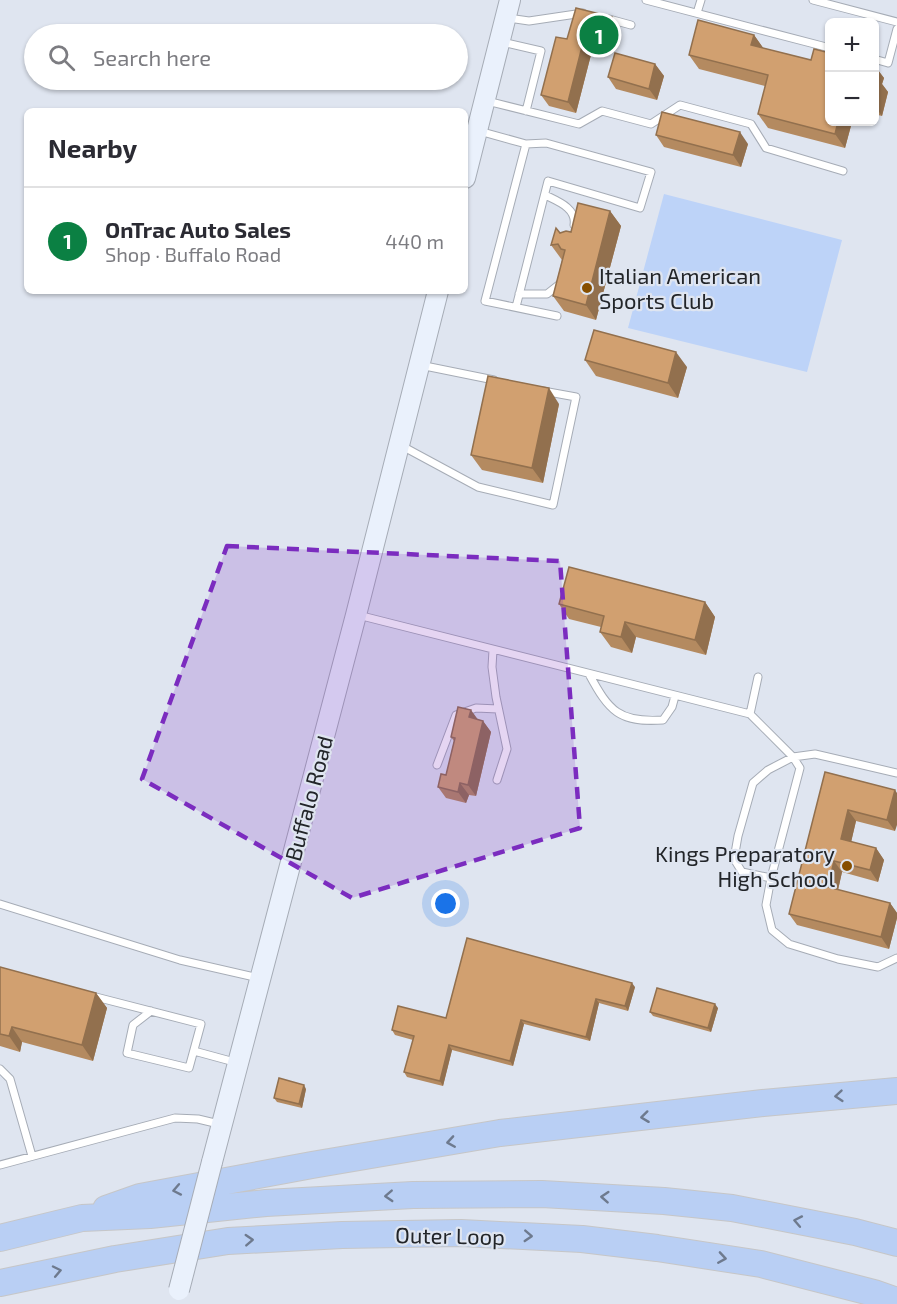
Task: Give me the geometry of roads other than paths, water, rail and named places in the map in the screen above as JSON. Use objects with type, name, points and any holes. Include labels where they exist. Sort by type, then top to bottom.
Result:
[{"type":"highway","points":[[82,1218],[140,1197],[500,1133],[763,1103],[897,1091]]},
{"type":"highway","name":"Outer Loop","points":[[0,1238],[82,1218],[150,1215],[300,1201],[413,1195],[542,1194],[664,1201],[732,1208],[855,1232],[897,1243]]},
{"type":"highway","points":[[855,1232],[897,1235]]},
{"type":"highway","name":"Outer Loop","points":[[0,1283],[115,1259],[228,1241],[342,1235],[461,1233],[582,1239],[680,1251],[760,1264],[897,1301]]},
{"type":"main road","points":[[468,165],[508,9]]},
{"type":"main road","name":"Buffalo Road","points":[[177,1297],[356,615],[437,294]]},
{"type":"lane","points":[[645,0],[825,47]]},
{"type":"lane","points":[[697,13],[701,0]]},
{"type":"lane","points":[[813,0],[897,22]]},
{"type":"lane","points":[[508,9],[529,21],[581,13],[591,15]]},
{"type":"lane","points":[[601,18],[631,25]]},
{"type":"lane","points":[[879,60],[888,63],[897,29]]},
{"type":"lane","points":[[500,41],[541,51],[526,111]]},
{"type":"lane","points":[[484,100],[579,124],[602,111],[651,124],[680,105],[750,124],[766,148],[843,171]]},
{"type":"lane","points":[[476,130],[526,144],[546,143],[651,172],[640,208],[548,181],[516,308]]},
{"type":"lane","points":[[526,144],[485,301],[557,316]]},
{"type":"lane","points":[[545,195],[566,205],[575,220],[573,231]]},
{"type":"lane","points":[[519,294],[547,294],[560,284],[563,274]]},
{"type":"lane","points":[[420,364],[498,381]]},
{"type":"lane","points":[[399,445],[478,488],[553,505],[576,398],[532,388]]},
{"type":"lane","points":[[356,615],[750,714],[793,757],[800,768],[766,905],[772,930],[789,944],[838,959],[878,967],[897,958]]},
{"type":"lane","points":[[493,650],[492,667],[507,749],[497,780]]},
{"type":"lane","points":[[589,674],[602,699],[618,713],[640,721],[663,720],[672,707],[675,696]]},
{"type":"lane","points":[[750,714],[758,677]]},
{"type":"lane","points":[[436,765],[456,715],[476,708],[498,709]]},
{"type":"lane","points":[[771,878],[742,873],[734,859],[753,783],[768,770],[793,757],[815,754],[897,773]]},
{"type":"lane","points":[[0,904],[180,960],[261,979]]},
{"type":"lane","points":[[80,992],[201,1024],[189,1068],[127,1053],[134,1025],[151,1011]]},
{"type":"lane","points":[[194,1051],[238,1064]]},
{"type":"lane","points":[[0,1069],[10,1079],[32,1156]]},
{"type":"lane","points":[[0,1165],[175,1118],[198,1119],[222,1125]]},
{"type":"place","name":"OnTrac Auto Sales","points":[[599,35]]},
{"type":"place","name":"Italian American Sports Club","points":[[587,288]]},
{"type":"place","name":"Kings Preparatory High School","points":[[847,866]]}]
